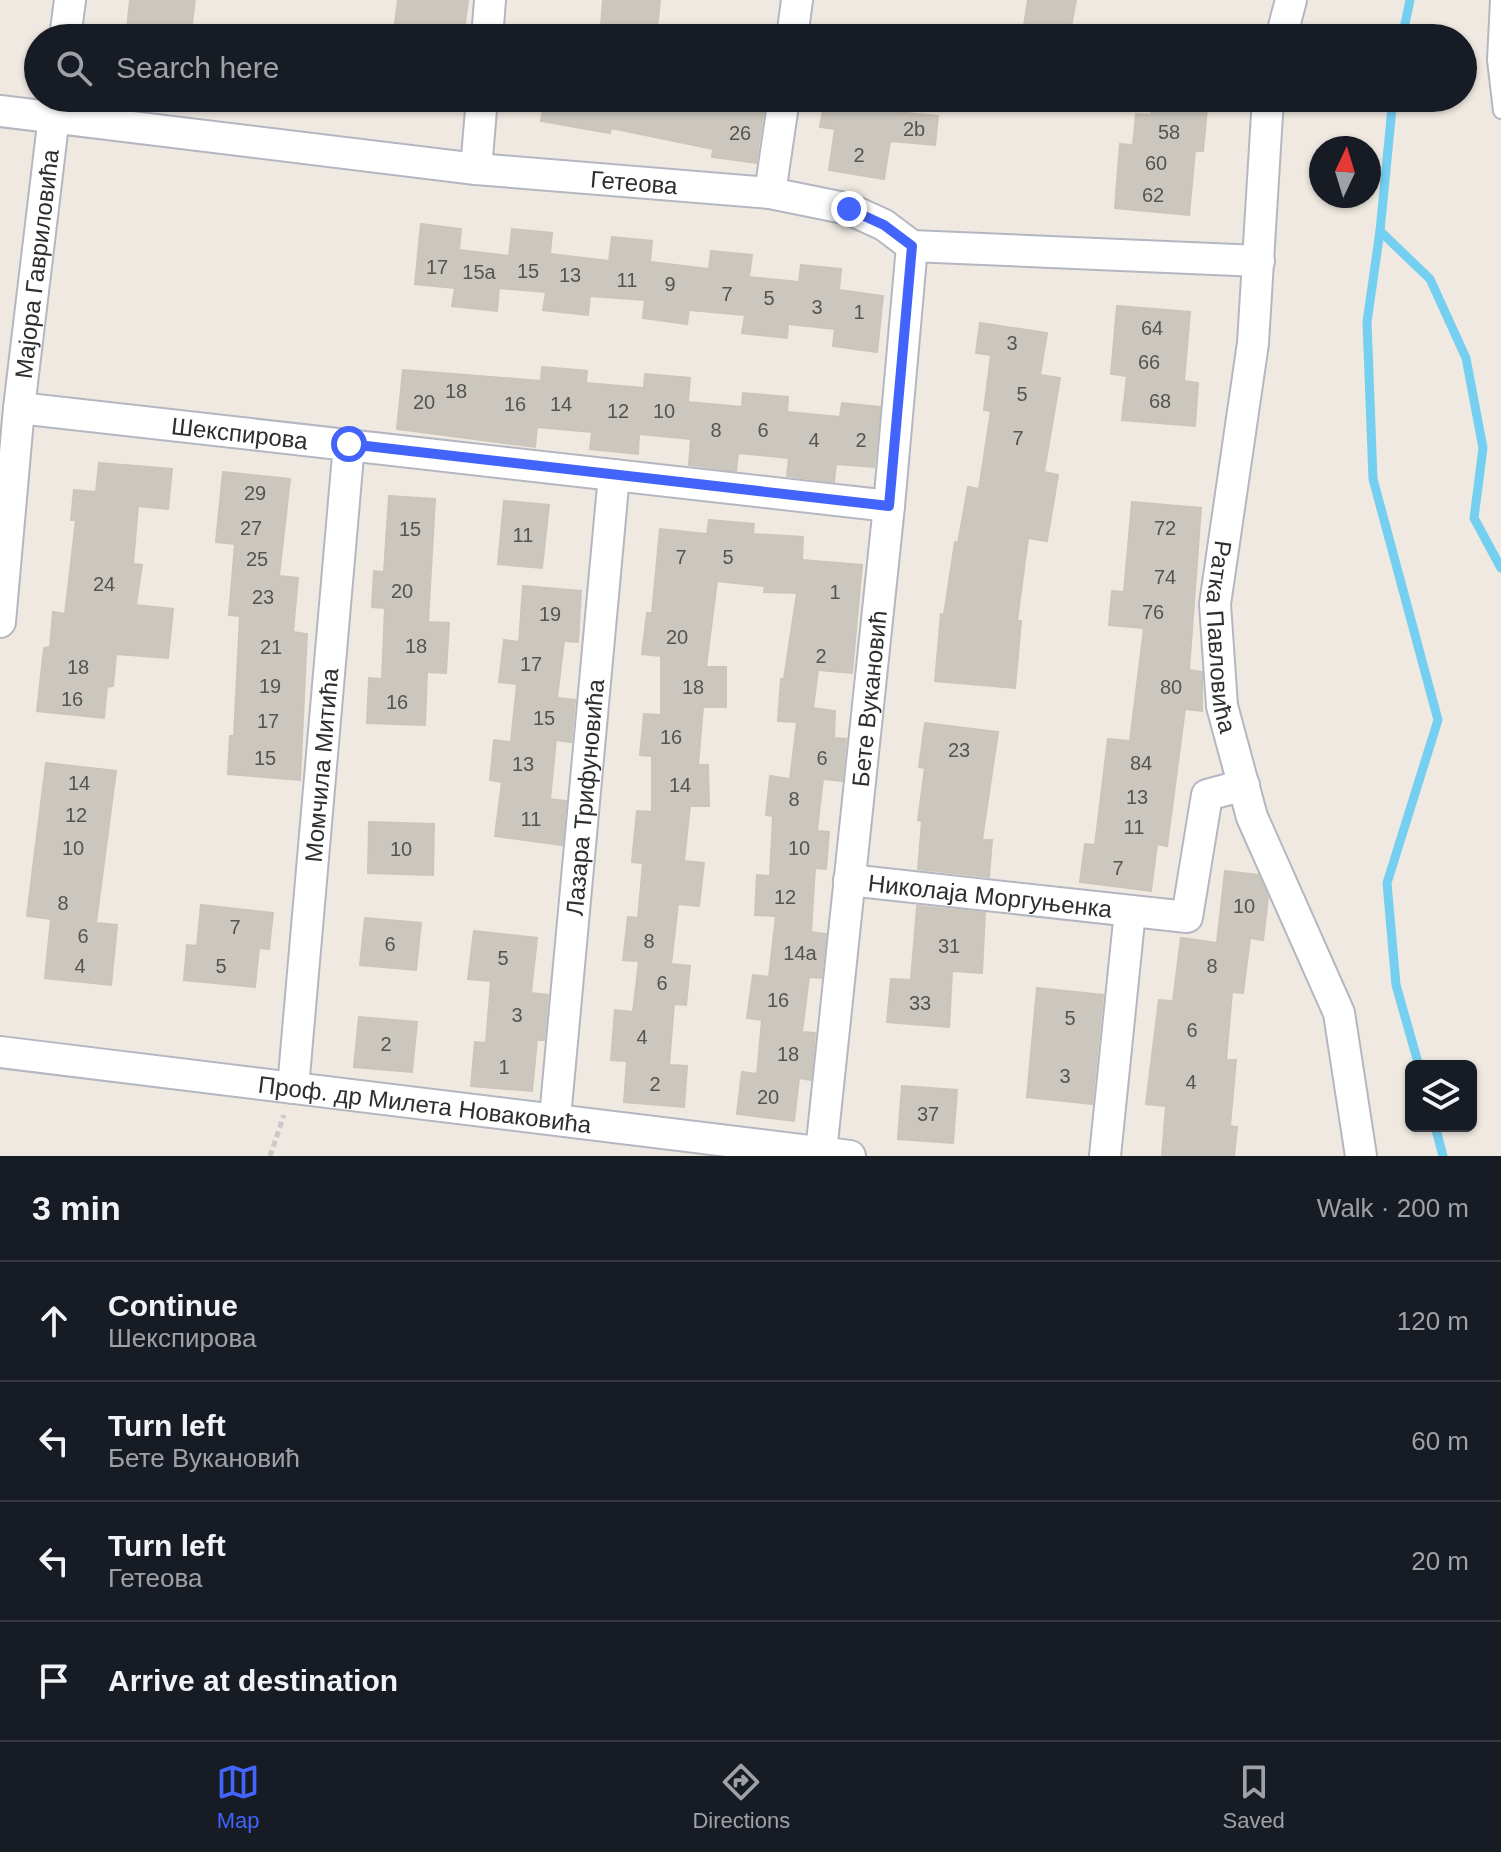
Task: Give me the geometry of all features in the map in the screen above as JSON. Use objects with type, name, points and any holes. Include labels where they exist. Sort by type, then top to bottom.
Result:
[{"type":"street","points":[[67,24],[70,0]]},
{"type":"street","points":[[488,24],[490,0]]},
{"type":"street","points":[[794,24],[797,0]]},
{"type":"street","points":[[1285,24],[1291,0]]},
{"type":"street","name":"Гетеова","points":[[0,111],[24,110]]},
{"type":"street","name":"Мајора Гавриловића","points":[[0,622],[19,408],[55,112]]},
{"type":"street","name":"Гетеова","points":[[83,112],[476,169],[770,193],[849,209],[884,225],[912,246]]},
{"type":"street","points":[[476,169],[481,112]]},
{"type":"street","points":[[770,193],[782,112]]},
{"type":"street","name":"Ратка Павловића","points":[[1267,112],[1253,343],[1215,604],[1222,706],[1252,817],[1339,1013],[1361,1156]]},
{"type":"street","points":[[912,246],[1259,261]]},
{"type":"street","name":"Бете Вукановић","points":[[821,1152],[889,506],[912,246]]},
{"type":"street","name":"Шекспирова","points":[[19,408],[889,506]]},
{"type":"street","name":"Момчила Митића","points":[[293,1088],[349,444]]},
{"type":"street","name":"Лазара Трифуновића","points":[[555,1118],[614,475]]},
{"type":"street","name":"Николаја Моргуњенка","points":[[849,880],[1187,917],[1207,795],[1244,785]]},
{"type":"street","name":"Николаја Моргуњенка","points":[[1105,1156],[1130,911]]},
{"type":"street","name":"Проф. др Милета Новаковића","points":[[0,1052],[850,1156]]},
{"type":"lane","points":[[1498,0],[1495,60],[1501,111]]},
{"type":"path","points":[[270,1156],[293,1088]]},
{"type":"building","points":[[130,0],[195,0],[192,24],[127,24]]},
{"type":"building","points":[[398,0],[468,0],[465,24],[395,24]]},
{"type":"building","points":[[603,0],[660,0],[657,24],[601,24]]},
{"type":"building","points":[[1028,0],[1076,0],[1072,24],[1024,24]]},
{"type":"building","points":[[543,112],[763,112],[756,163],[712,157],[713,149],[611,128],[610,133],[541,121]]},
{"type":"building","points":[[823,112],[895,112],[938,116],[935,145],[890,141],[884,179],[829,170],[835,129],[820,127]]},
{"type":"building","points":[[1151,112],[1207,112],[1203,151],[1195,151],[1189,215],[1115,208],[1120,144],[1133,145],[1136,114],[1151,115]]},
{"type":"building","points":[[421,224],[461,229],[459,250],[509,256],[512,229],[552,233],[550,254],[609,261],[612,237],[652,241],[650,262],[709,269],[711,251],[752,255],[749,277],[799,282],[801,265],[841,269],[839,290],[883,296],[877,352],[833,346],[835,329],[788,324],[787,338],[742,333],[745,315],[689,310],[687,324],[643,318],[645,300],[590,296],[588,315],[543,310],[546,292],[499,288],[497,311],[452,306],[455,288],[415,284]]},
{"type":"building","points":[[1117,306],[1190,312],[1184,381],[1198,383],[1195,426],[1122,420],[1127,376],[1111,374]]},
{"type":"building","points":[[980,323],[1047,333],[1040,375],[1060,378],[1044,472],[1058,475],[1047,541],[1028,538],[1017,621],[1021,621],[1015,688],[935,681],[941,614],[944,615],[955,542],[958,543],[968,487],[979,489],[991,411],[984,410],[991,355],[976,353]]},
{"type":"building","points":[[542,367],[587,371],[586,383],[644,388],[645,374],[690,378],[688,402],[742,407],[743,393],[788,397],[787,412],[840,417],[842,403],[880,407],[874,467],[836,464],[834,482],[787,476],[789,458],[738,453],[736,471],[689,465],[691,439],[639,434],[638,454],[590,449],[592,432],[537,427],[535,447],[397,429],[403,370],[541,381]]},
{"type":"building","points":[[99,463],[172,469],[168,509],[138,506],[133,564],[142,565],[136,605],[173,609],[168,658],[116,654],[113,686],[107,687],[104,718],[37,711],[44,648],[50,647],[53,612],[65,614],[76,520],[71,520],[74,490],[96,492]]},
{"type":"building","points":[[223,472],[290,479],[279,576],[298,578],[293,632],[307,634],[300,780],[228,774],[230,736],[234,736],[240,616],[229,615],[235,544],[216,542]]},
{"type":"building","points":[[389,496],[435,499],[428,622],[449,623],[446,673],[427,672],[425,725],[367,723],[369,678],[382,679],[385,608],[372,607],[374,571],[384,572]]},
{"type":"building","points":[[504,501],[549,505],[542,568],[498,564]]},
{"type":"building","points":[[1132,502],[1201,508],[1189,670],[1202,672],[1202,711],[1185,709],[1167,846],[1157,844],[1151,891],[1080,882],[1085,844],[1095,845],[1108,739],[1130,741],[1144,628],[1109,625],[1112,591],[1124,592]]},
{"type":"building","points":[[709,520],[754,524],[753,534],[803,537],[802,560],[862,565],[852,673],[818,670],[813,708],[835,711],[834,738],[846,739],[842,781],[823,779],[817,831],[829,832],[826,869],[815,868],[811,932],[826,934],[821,978],[809,977],[802,1032],[815,1033],[811,1080],[799,1078],[794,1121],[737,1114],[742,1072],[757,1074],[762,1020],[747,1018],[753,975],[769,977],[776,916],[755,915],[757,875],[770,876],[773,816],[766,815],[770,776],[790,779],[797,722],[778,721],[781,679],[784,679],[797,593],[764,592],[765,586],[717,581],[706,667],[726,667],[726,707],[703,707],[698,765],[708,765],[709,806],[690,806],[684,861],[704,863],[699,906],[678,904],[671,964],[690,966],[686,1005],[674,1004],[669,1065],[687,1066],[684,1107],[624,1102],[627,1061],[611,1060],[615,1010],[633,1012],[639,961],[623,960],[628,917],[638,918],[643,863],[632,862],[637,811],[652,812],[652,756],[640,755],[644,714],[661,715],[661,656],[642,654],[647,613],[652,613],[660,529],[707,534]]},
{"type":"building","points":[[523,586],[581,591],[578,642],[564,641],[557,698],[575,700],[571,742],[556,740],[550,799],[566,801],[562,845],[495,836],[502,782],[490,780],[494,740],[511,742],[517,684],[499,682],[504,640],[519,642]]},
{"type":"building","points":[[925,723],[998,732],[982,840],[992,840],[989,877],[918,869],[922,821],[918,820],[925,768],[919,767]]},
{"type":"building","points":[[46,763],[116,771],[96,923],[117,925],[111,985],[45,978],[51,919],[27,916]]},
{"type":"building","points":[[369,822],[434,824],[433,875],[368,873]]},
{"type":"building","points":[[1225,871],[1258,875],[1268,897],[1263,940],[1250,938],[1243,993],[1232,992],[1226,1060],[1236,1060],[1230,1126],[1237,1127],[1234,1156],[1162,1156],[1166,1106],[1146,1104],[1159,1000],[1173,1001],[1181,938],[1217,943]]},
{"type":"building","points":[[201,905],[273,913],[269,949],[259,948],[255,987],[184,980],[187,945],[197,946]]},
{"type":"building","points":[[917,906],[985,913],[982,973],[952,971],[949,1027],[887,1022],[891,979],[911,980]]},
{"type":"building","points":[[365,918],[421,923],[416,970],[360,965]]},
{"type":"building","points":[[474,931],[537,938],[531,993],[548,995],[544,1040],[537,1040],[532,1091],[471,1086],[475,1042],[486,1043],[491,981],[468,979]]},
{"type":"building","points":[[1037,988],[1103,995],[1092,1104],[1027,1097]]},
{"type":"building","points":[[359,1017],[417,1022],[412,1072],[354,1067]]},
{"type":"building","points":[[902,1086],[957,1090],[953,1143],[898,1139]]},
{"type":"waterway","points":[[1405,24],[1410,0]]},
{"type":"waterway","points":[[1392,112],[1380,231],[1430,279],[1466,358],[1483,448],[1474,518],[1501,568]]},
{"type":"waterway","points":[[1380,231],[1367,322],[1373,479],[1438,720],[1387,883],[1396,985],[1417,1060]]},
{"type":"waterway","points":[[1437,1132],[1443,1156]]},
{"type":"route","points":[[349,444],[889,506],[912,246],[884,225],[849,209]]}]
